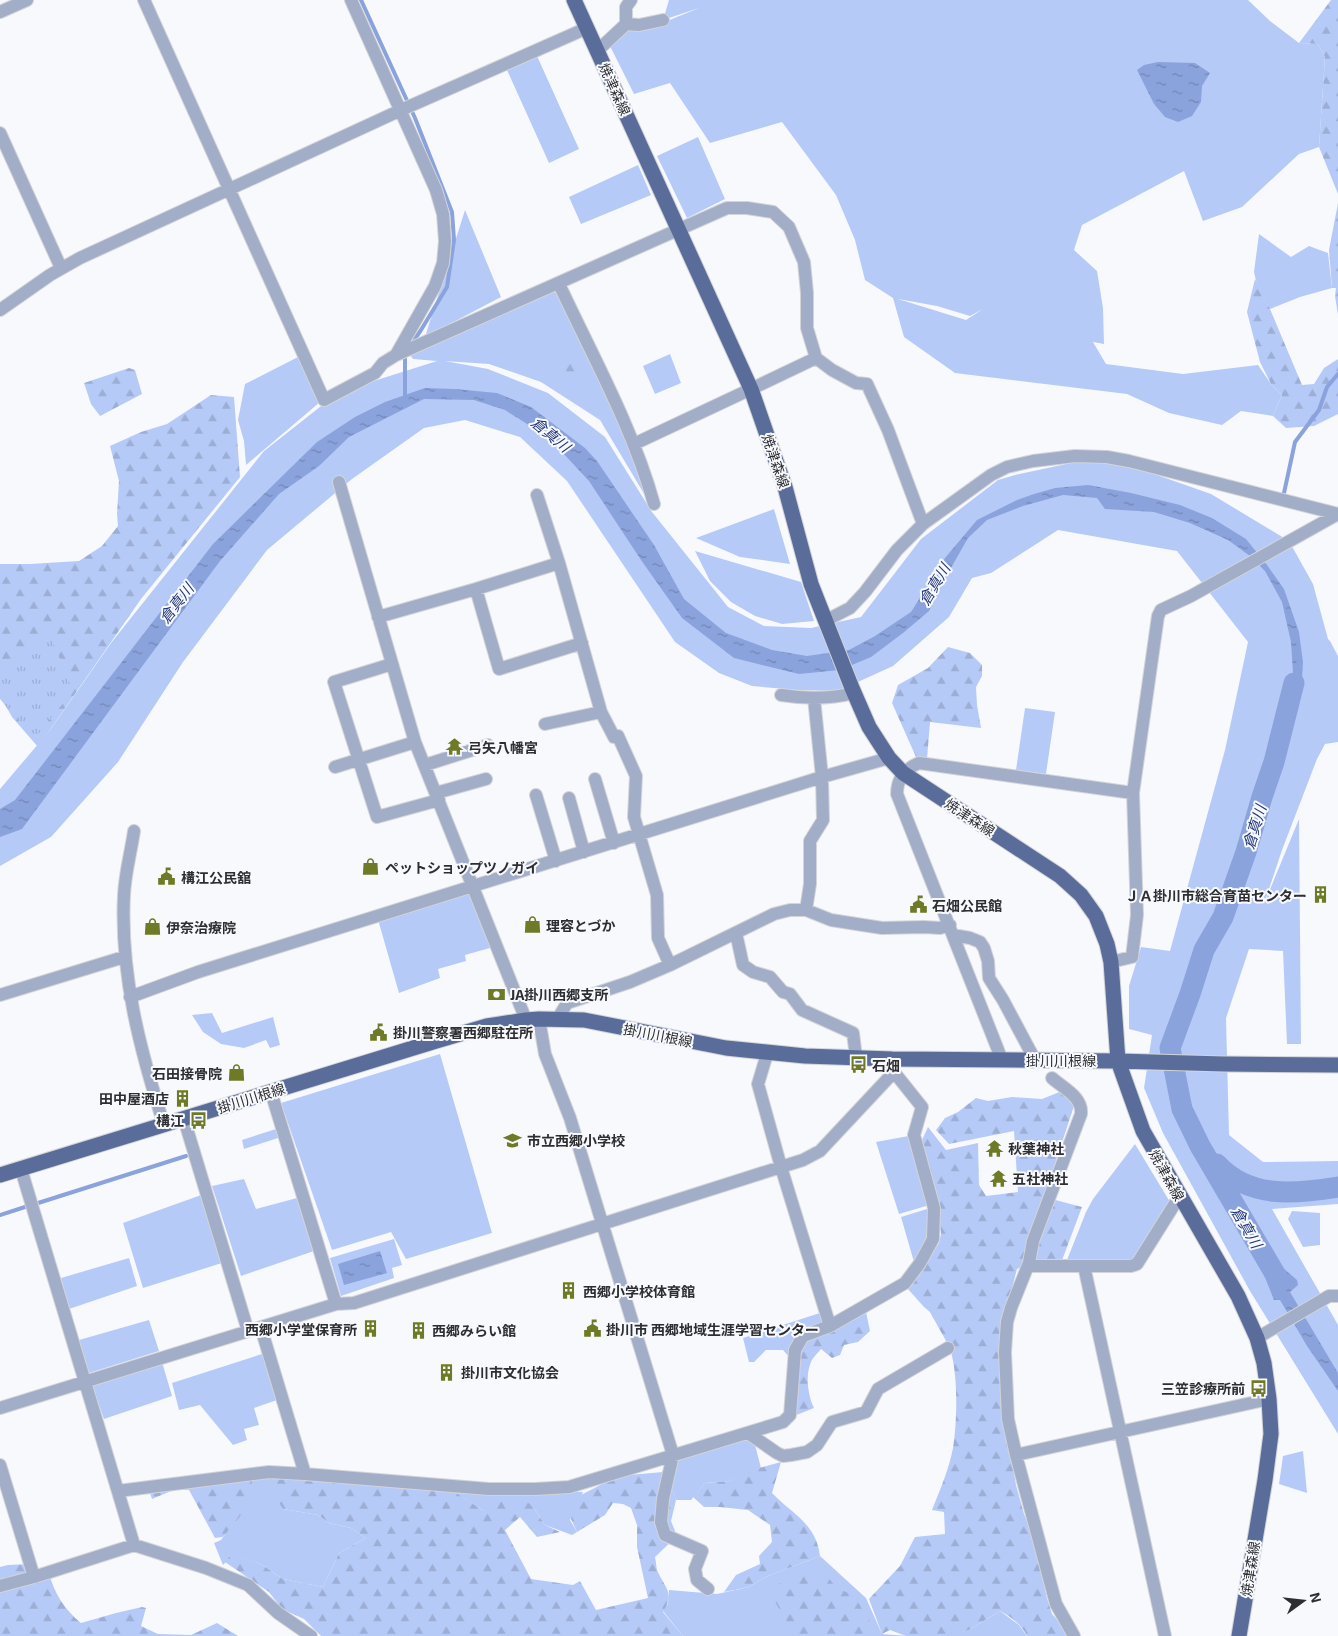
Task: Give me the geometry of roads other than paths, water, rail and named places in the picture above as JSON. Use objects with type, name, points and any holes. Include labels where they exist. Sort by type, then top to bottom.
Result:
[{"type":"main road","name":"焼津森線","points":[[574,0],[751,389],[785,487],[810,584],[869,727],[889,758],[903,773],[1052,870],[1081,895],[1096,916],[1112,962],[1118,1061],[1143,1131],[1179,1197],[1238,1296],[1257,1338],[1264,1363],[1271,1434],[1239,1636]]},
{"type":"main road","name":"掛川川根線","points":[[0,1175],[487,1026],[532,1019],[584,1020],[726,1048],[767,1054],[856,1058],[893,1066],[1002,1060],[1338,1065]]},
{"type":"street","points":[[0,12],[27,0]]},
{"type":"street","points":[[144,0],[324,400],[375,373],[383,363],[399,354],[727,208],[747,208],[773,212],[789,227],[804,262],[807,293],[807,328],[816,358],[832,370],[856,383],[867,384],[888,430],[923,524]]},
{"type":"street","points":[[351,0],[408,107],[443,214],[445,241],[443,263],[435,286],[399,354]]},
{"type":"street","points":[[597,51],[626,24],[626,7],[631,0]]},
{"type":"street","points":[[626,24],[639,25],[663,20]]},
{"type":"street","points":[[0,310],[61,268],[80,258],[408,107],[587,28]]},
{"type":"street","points":[[0,133],[61,268]]},
{"type":"street","points":[[559,284],[634,444],[645,472],[654,504]]},
{"type":"street","points":[[634,444],[816,358]]},
{"type":"street","points":[[827,628],[865,592],[897,550],[923,524],[976,485],[1007,467],[1033,461],[1075,456],[1107,457],[1338,514]]},
{"type":"street","points":[[339,482],[415,742],[474,886],[532,1019],[570,1118],[604,1224],[673,1455],[663,1499],[661,1522],[665,1536],[702,1551],[694,1569],[696,1580],[708,1590]]},
{"type":"street","points":[[537,495],[559,564],[601,712],[614,737],[618,736],[636,776],[634,816],[657,896],[658,938],[670,965]]},
{"type":"street","points":[[1112,962],[1132,957],[1137,915],[1133,793],[1158,616],[1161,610],[1226,577],[1338,514]]},
{"type":"street","points":[[378,617],[476,590],[559,564]]},
{"type":"street","points":[[476,590],[499,669],[582,643]]},
{"type":"street","points":[[392,664],[334,682],[377,818],[486,779]]},
{"type":"street","points":[[781,695],[804,698],[837,698],[853,691]]},
{"type":"street","points":[[806,910],[810,884],[810,840],[823,820],[822,777],[814,698]]},
{"type":"street","points":[[545,724],[601,712]]},
{"type":"street","points":[[335,767],[415,742]]},
{"type":"street","points":[[425,765],[488,745]]},
{"type":"street","points":[[130,997],[198,972],[822,777],[889,758]]},
{"type":"street","points":[[1002,1060],[897,794],[897,784],[903,773],[919,763],[1133,793]]},
{"type":"street","points":[[595,779],[614,842]]},
{"type":"street","points":[[536,795],[556,861]]},
{"type":"street","points":[[569,798],[584,852]]},
{"type":"street","points":[[134,831],[124,892],[124,957],[139,1041],[164,1125]]},
{"type":"street","points":[[557,1020],[567,1003],[630,982],[670,965],[774,914],[790,910],[806,910],[831,920],[882,928],[924,927],[952,930],[980,942],[986,954],[989,978],[1035,1060]]},
{"type":"street","points":[[736,933],[744,965],[753,972],[770,977],[783,992],[790,994],[802,1010],[853,1033],[856,1058]]},
{"type":"street","points":[[0,996],[124,957]]},
{"type":"street","points":[[982,1008],[1003,1000]]},
{"type":"street","points":[[767,1054],[758,1084],[781,1167],[830,1326]]},
{"type":"street","points":[[0,1408],[336,1304],[354,1303],[803,1160],[820,1151],[893,1066],[922,1107],[914,1135],[934,1208],[933,1239],[920,1263],[904,1283],[830,1326],[803,1336],[795,1350],[790,1415],[783,1422],[569,1487],[489,1489],[269,1472],[118,1491]]},
{"type":"street","points":[[1052,1078],[1079,1100],[1082,1107],[1081,1114],[1033,1241],[1028,1266],[1011,1308],[1007,1322],[1005,1352],[1008,1419],[1016,1455],[1056,1604],[1074,1636]]},
{"type":"street","points":[[271,1092],[336,1304]]},
{"type":"street","points":[[184,1119],[248,1332]]},
{"type":"street","points":[[21,1169],[134,1545]]},
{"type":"street","points":[[1028,1266],[1131,1266],[1137,1264],[1179,1197]]},
{"type":"street","points":[[1084,1266],[1165,1636]]},
{"type":"street","points":[[1257,1338],[1329,1296],[1338,1296]]},
{"type":"street","points":[[261,1328],[305,1474]]},
{"type":"street","points":[[748,1433],[783,1456],[807,1452],[817,1445],[832,1422],[866,1412],[878,1389],[948,1348]]},
{"type":"street","points":[[1016,1455],[1269,1399]]},
{"type":"street","points":[[0,1465],[34,1577]]},
{"type":"street","points":[[0,1586],[134,1545],[206,1568],[248,1585],[278,1613],[311,1636]]},
{"type":"water","points":[[1158,62],[1195,63],[1210,73],[1202,86],[1201,102],[1192,116],[1178,122],[1165,117],[1154,104],[1137,70],[1144,65]]},
{"type":"water","points":[[425,388],[497,393],[531,407],[585,448],[597,461],[654,545],[684,599],[726,633],[772,650],[807,656],[849,650],[875,636],[911,612],[945,558],[977,520],[1017,500],[1034,494],[1055,488],[1088,485],[1180,505],[1212,518],[1246,539],[1267,565],[1284,589],[1299,632],[1303,662],[1301,694],[1286,742],[1275,759],[1293,673],[1291,642],[1282,602],[1265,571],[1250,556],[1228,540],[1190,523],[1154,512],[1105,509],[1097,498],[1063,495],[1023,506],[987,520],[968,538],[929,611],[871,657],[840,670],[799,674],[734,658],[682,618],[589,481],[548,437],[505,410],[474,400],[424,399],[349,437],[319,466],[279,494],[220,561],[22,829],[0,837],[0,809],[15,800],[213,544],[317,442],[355,417],[385,402]]},
{"type":"water","points":[[1253,1247],[1297,1280],[1298,1285],[1290,1292],[1338,1373],[1338,1391],[1307,1346],[1280,1300],[1274,1300]]},
{"type":"water","points":[[380,1251],[387,1273],[344,1285],[338,1264]]},
{"type":"waterway","points":[[361,0],[415,118],[452,212],[454,240],[447,287],[412,343]]},
{"type":"waterway","points":[[405,353],[405,399]]},
{"type":"waterway","points":[[1284,493],[1295,442],[1319,410],[1327,387],[1338,374]]},
{"type":"waterway","name":"倉真川","points":[[1278,1279],[1200,1146],[1182,1109],[1170,1048],[1204,950],[1223,917],[1246,852],[1274,762],[1294,683]]},
{"type":"waterway","points":[[35,1204],[186,1156]]},
{"type":"waterway","points":[[1217,1164],[1243,1183],[1258,1189],[1289,1192],[1338,1187]]},
{"type":"waterway","points":[[0,1215],[28,1206]]},
{"type":"place","name":"弓矢八幡宮","points":[[454,747]]},
{"type":"place","name":"ペットショップツノガイ","points":[[371,867]]},
{"type":"place","name":"構江公民舘","points":[[167,877]]},
{"type":"place","name":"ＪＡ掛川市総合育苗センター","points":[[1321,895]]},
{"type":"place","name":"石畑公民館","points":[[918,905]]},
{"type":"place","name":"理容とづか","points":[[532,925]]},
{"type":"place","name":"伊奈治療院","points":[[152,927]]},
{"type":"place","name":"JA掛川西郷支所","points":[[496,994]]},
{"type":"place","name":"掛川警察署西郷駐在所","points":[[379,1032]]},
{"type":"place","name":"石畑","points":[[858,1065]]},
{"type":"place","name":"石田接骨院","points":[[236,1073]]},
{"type":"place","name":"田中屋酒店","points":[[183,1098]]},
{"type":"place","name":"構江","points":[[198,1120]]},
{"type":"place","name":"市立西郷小学校","points":[[513,1140]]},
{"type":"place","name":"秋葉神社","points":[[994,1148]]},
{"type":"place","name":"五社神社","points":[[998,1178]]},
{"type":"place","name":"西郷小学校体育館","points":[[569,1291]]},
{"type":"place","name":"西郷小学堂保育所","points":[[371,1329]]},
{"type":"place","name":"掛川市 西郷地域生涯学習センター","points":[[592,1329]]},
{"type":"place","name":"西郷みらい館","points":[[418,1330]]},
{"type":"place","name":"掛川市文化協会","points":[[447,1372]]},
{"type":"place","name":"三笠診療所前","points":[[1259,1388]]}]
